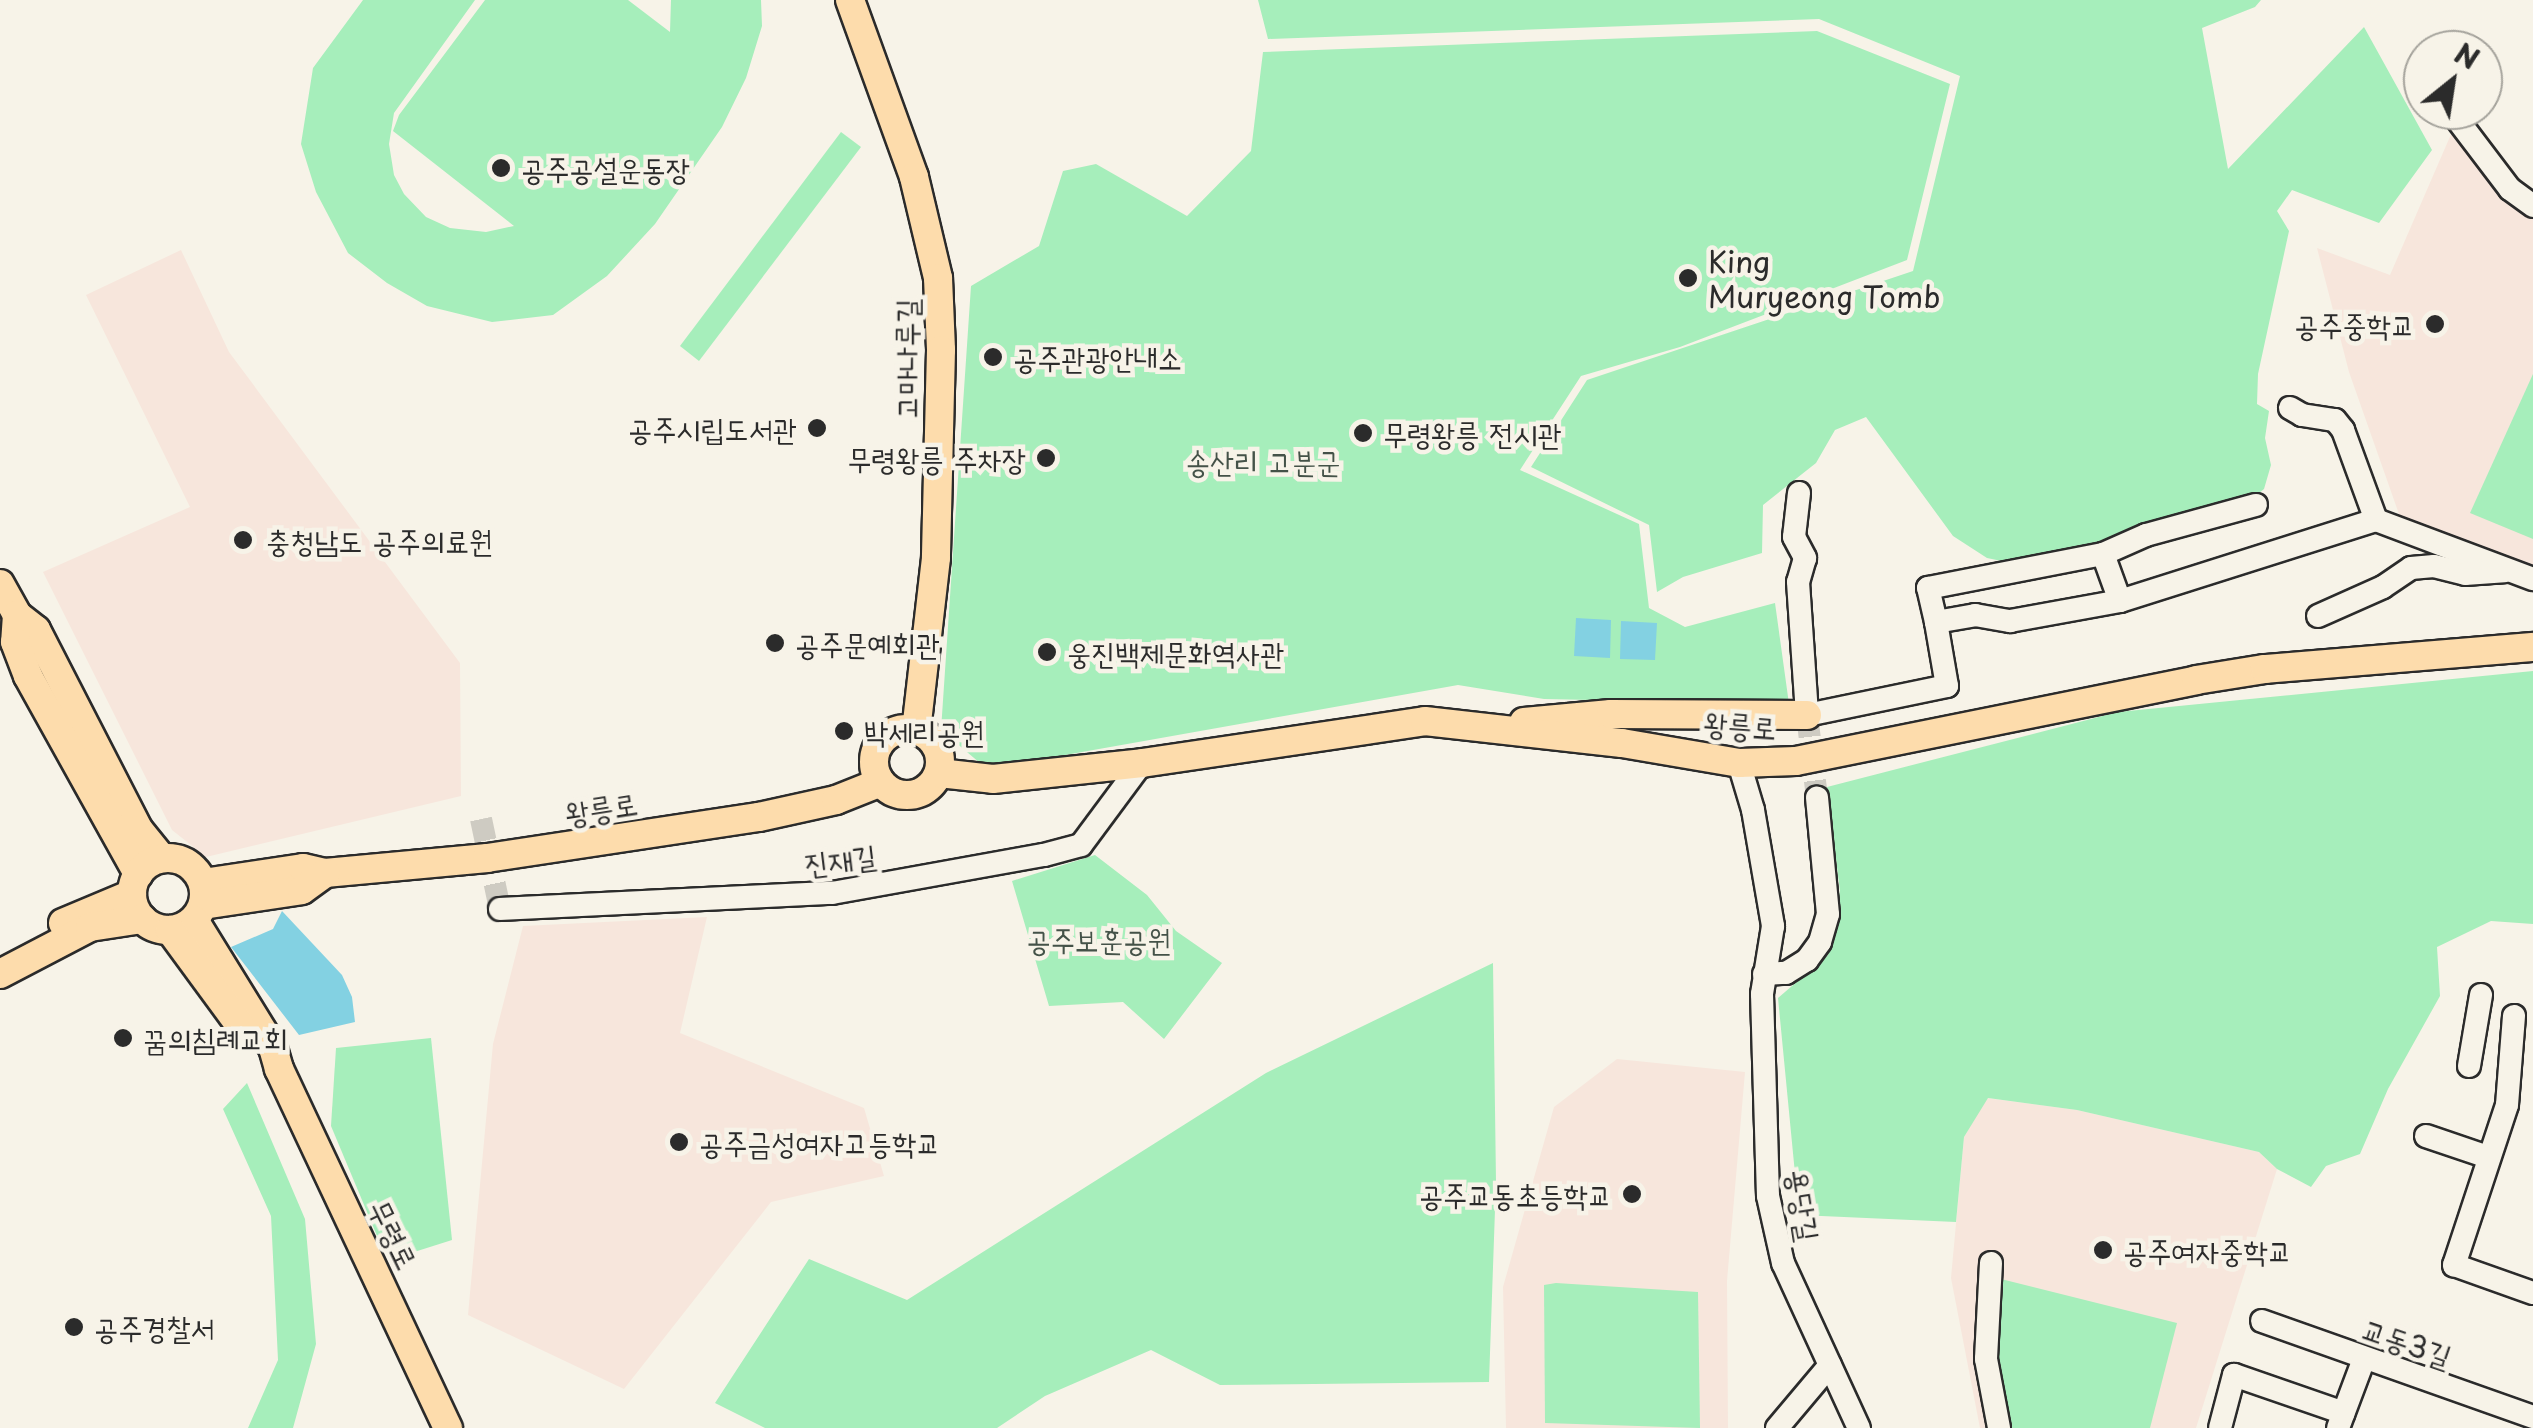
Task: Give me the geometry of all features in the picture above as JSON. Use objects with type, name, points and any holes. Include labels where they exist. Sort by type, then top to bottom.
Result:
[{"type":"main road","name":"고마나루길","points":[[850,0],[914,177],[938,278],[941,350],[936,558],[916,730]]},
{"type":"main road","points":[[0,584],[16,615],[15,642],[28,676],[144,886],[192,909],[191,866],[144,886],[82,912],[17,951],[5,971]]},
{"type":"main road","name":"왕릉로","points":[[939,773],[993,779],[1142,763],[1424,721],[1622,743],[1739,763],[1796,762],[2265,669],[2533,647]]},
{"type":"main road","points":[[1491,728],[1547,717],[1611,714],[1806,714]]},
{"type":"main road","points":[[916,730],[939,751],[939,773],[926,790],[915,795],[893,792],[880,782],[874,765],[878,744],[895,731],[916,730]]},
{"type":"main road","name":"왕릉로","points":[[192,909],[303,868],[325,873],[487,858],[759,817],[836,800],[880,782]]},
{"type":"main road","name":"무령로","points":[[192,909],[264,1058],[279,1070],[448,1428]]},
{"type":"street","points":[[2465,130],[2510,188],[2533,206]]},
{"type":"street","points":[[2290,408],[2302,415],[2335,420],[2343,430],[2376,520]]},
{"type":"street","points":[[1800,494],[1794,536],[1805,558],[1798,582],[1806,714],[1947,686],[1928,588],[2103,554],[2146,534],[2256,505]]},
{"type":"street","points":[[1936,622],[1975,615],[2010,621],[2120,601],[2376,520],[2523,575]]},
{"type":"street","points":[[2103,554],[2120,601]]},
{"type":"street","points":[[2318,616],[2383,586],[2411,568],[2434,566],[2465,574],[2523,575]]},
{"type":"street","name":"진재길","points":[[500,909],[832,893],[1044,855],[1081,845],[1142,763]]},
{"type":"street","name":"용당길","points":[[1739,763],[1753,810],[1772,926],[1764,974],[1768,1196],[1783,1263],[1860,1428]]},
{"type":"street","points":[[1764,974],[1786,973],[1807,960],[1820,942],[1828,914],[1817,798]]},
{"type":"street","points":[[2481,996],[2467,1049],[2510,1047]]},
{"type":"street","points":[[2514,1016],[2507,1105],[2454,1265],[2532,1289]]},
{"type":"street","points":[[2426,1136],[2488,1157]]},
{"type":"street","points":[[1991,1263],[1986,1359],[1999,1428]]},
{"type":"street","name":"교동3길","points":[[2262,1321],[2533,1417]]},
{"type":"street","points":[[2220,1428],[2234,1374],[2341,1420],[2364,1359]]},
{"type":"street","points":[[1777,1428],[1830,1365]]},
{"type":"shaded area","name":"공주중학교","points":[[2452,132],[2533,203],[2533,570],[2400,517],[2349,372],[2317,248],[2390,275]]},
{"type":"shaded area","name":"충청남도 공주의료원","points":[[181,250],[229,352],[460,663],[461,796],[206,857],[172,830],[43,572],[190,507],[86,295]]},
{"type":"shaded area","name":"공주금성여자고등학교","points":[[707,917],[680,1033],[864,1108],[884,1176],[771,1202],[624,1389],[468,1315],[493,1044],[523,926]]},
{"type":"shaded area","name":"공주교동초등학교","points":[[1617,1059],[1745,1072],[1727,1281],[1728,1428],[1506,1428],[1503,1287],[1554,1107]]},
{"type":"shaded area","name":"공주여자중학교","points":[[1987,1098],[2077,1110],[2259,1152],[2277,1169],[2196,1428],[1980,1428],[1951,1278],[1964,1137]]},
{"type":"green space","name":"공주공설운동장","points":[[363,0],[475,0],[394,113],[389,144],[394,175],[404,194],[426,217],[450,228],[486,232],[514,226],[393,131],[399,115],[485,0],[628,0],[670,32],[671,0],[761,0],[762,26],[746,78],[722,127],[655,224],[607,276],[553,315],[492,322],[427,306],[387,283],[348,253],[316,192],[301,144],[313,68]]},
{"type":"green space","points":[[1258,0],[2261,0],[2255,7],[2202,28],[2228,169],[2364,27],[2403,98],[2403,130],[2421,130],[2432,150],[2379,223],[2292,190],[2277,211],[2289,231],[2258,374],[2257,404],[2269,411],[2265,438],[2271,465],[2264,489],[2224,521],[2100,565],[2021,565],[1987,558],[1953,536],[1866,417],[1835,430],[1816,463],[1763,505],[1762,553],[1683,577],[1657,592],[1649,525],[1531,467],[1587,380],[1913,271],[1960,76],[1819,19],[1268,39]]},
{"type":"green space","name":"송산리 고분군","points":[[1817,31],[1950,84],[1907,260],[1680,347],[1581,376],[1520,470],[1639,524],[1649,608],[1685,627],[1775,603],[1789,704],[1544,699],[1458,685],[987,769],[941,730],[971,286],[1039,246],[1063,171],[1096,164],[1187,216],[1251,151],[1263,52]]},
{"type":"green space","points":[[841,132],[861,147],[699,361],[680,346]]},
{"type":"green space","points":[[2533,374],[2533,539],[2470,513]]},
{"type":"green space","points":[[2533,671],[2533,924],[2491,921],[2437,947],[2440,996],[2388,1089],[2360,1154],[2326,1166],[2311,1187],[2277,1169],[2259,1152],[2077,1110],[1988,1098],[1964,1137],[1956,1222],[1799,1215],[1778,998],[1828,955],[1840,891],[1827,787],[2118,712]]},
{"type":"green space","name":"공주보훈공원","points":[[1095,855],[1147,895],[1176,931],[1222,963],[1164,1039],[1123,1002],[1049,1006],[1012,881]]},
{"type":"green space","points":[[1493,963],[1496,1181],[1489,1382],[1220,1385],[1151,1350],[1045,1396],[997,1428],[765,1428],[715,1403],[809,1259],[907,1300],[1266,1073]]},
{"type":"green space","points":[[431,1038],[452,1240],[411,1253],[380,1243],[331,1126],[336,1048]]},
{"type":"green space","points":[[247,1083],[305,1219],[316,1344],[293,1428],[248,1428],[278,1360],[271,1216],[223,1109]]},
{"type":"green space","points":[[1997,1278],[2177,1323],[2150,1428],[2010,1428],[1997,1383]]},
{"type":"green space","points":[[1544,1285],[1698,1292],[1700,1428],[1545,1423]]},
{"type":"water","points":[[1576,618],[1611,620],[1610,658],[1574,656]]},
{"type":"water","points":[[1621,621],[1657,623],[1655,660],[1620,659]]},
{"type":"water","points":[[282,911],[342,975],[352,997],[355,1022],[299,1035],[231,947],[273,929]]},
{"type":"tunnel","points":[[1807,715],[1817,798]]},
{"type":"tunnel","points":[[481,819],[500,909]]},
{"type":"place","name":"공주공설운동장","points":[[501,168]]},
{"type":"place","name":"King Muryeong Tomb","points":[[1688,278]]},
{"type":"place","name":"공주중학교","points":[[2435,324]]},
{"type":"place","name":"공주관광안내소","points":[[993,357]]},
{"type":"place","name":"공주시립도서관","points":[[817,428]]},
{"type":"place","name":"무령왕릉 전시관","points":[[1363,433]]},
{"type":"place","name":"무령왕릉 주차장","points":[[1046,458]]},
{"type":"place","name":"충청남도 공주의료원","points":[[243,540]]},
{"type":"place","name":"공주문예회관","points":[[775,643]]},
{"type":"place","name":"웅진백제문화역사관","points":[[1047,652]]},
{"type":"place","name":"박세리공원","points":[[844,731]]},
{"type":"place","name":"꿈의침례교회","points":[[123,1038]]},
{"type":"place","name":"공주금성여자고등학교","points":[[679,1142]]},
{"type":"place","name":"공주교동초등학교","points":[[1632,1194]]},
{"type":"place","name":"공주여자중학교","points":[[2103,1250]]},
{"type":"place","name":"공주경찰서","points":[[74,1327]]}]
